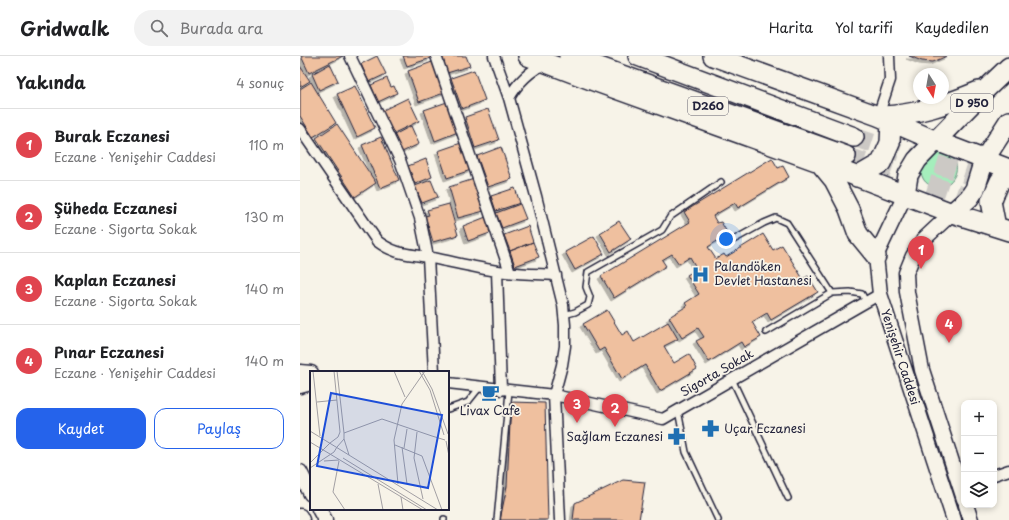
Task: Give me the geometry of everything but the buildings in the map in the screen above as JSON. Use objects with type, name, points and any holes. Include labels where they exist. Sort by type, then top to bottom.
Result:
[{"type":"highway","points":[[528,56],[819,162],[952,213],[1003,229]]},
{"type":"highway","name":"D260","points":[[569,56],[846,156]]},
{"type":"highway","name":"D260","points":[[638,56],[854,137]]},
{"type":"highway","points":[[713,56],[745,64],[1009,169]]},
{"type":"highway","name":"D 950","points":[[936,141],[986,88],[1009,67]]},
{"type":"highway","points":[[885,119],[950,104],[986,88]]},
{"type":"highway","points":[[858,177],[880,163],[890,143],[885,119]]},
{"type":"highway","points":[[952,213],[970,198],[975,189],[984,160],[1009,120]]},
{"type":"highway","points":[[904,195],[908,175],[917,160],[936,141]]},
{"type":"highway","points":[[819,162],[834,180],[849,209],[858,234],[876,256]]},
{"type":"highway","points":[[1003,229],[991,201],[1000,181],[1009,175]]},
{"type":"main road","points":[[876,256],[904,195]]},
{"type":"main road","name":"Yenişehir Caddesi","points":[[952,213],[924,239],[913,256],[906,274],[907,292],[922,370],[961,482]]},
{"type":"main road","name":"Yenişehir Caddesi","points":[[876,256],[880,294],[954,520]]},
{"type":"main road","points":[[300,372],[310,374]]},
{"type":"main road","points":[[300,386],[310,383]]},
{"type":"main road","points":[[967,508],[971,520]]},
{"type":"main road","points":[[320,510],[325,520]]},
{"type":"main road","points":[[300,516],[302,520]]},
{"type":"street","points":[[350,56],[400,160],[408,179],[420,218],[428,257],[434,371]]},
{"type":"street","points":[[436,56],[510,272]]},
{"type":"street","points":[[494,56],[509,98],[536,196],[556,275],[564,314],[565,346],[562,365],[554,395],[560,520]]},
{"type":"street","points":[[885,119],[890,80],[890,56]]},
{"type":"street","points":[[509,98],[519,82],[526,75],[546,63]]},
{"type":"street","points":[[300,129],[377,241],[386,248],[406,255],[428,257],[497,271],[556,275]]},
{"type":"street","points":[[497,271],[505,390]]},
{"type":"street","name":"Sigorta Sokak","points":[[449,383],[554,395],[663,419],[880,294]]},
{"type":"street","points":[[997,474],[1009,470]]},
{"type":"lane","points":[[564,314],[575,312],[588,305],[590,297],[586,286],[588,272],[662,230],[670,217],[721,182]]},
{"type":"lane","points":[[728,243],[776,218],[786,223],[832,292]]},
{"type":"lane","points":[[766,332],[832,292],[862,294],[866,302]]},
{"type":"lane","points":[[732,379],[788,498]]},
{"type":"lane","points":[[449,410],[468,402],[480,387]]},
{"type":"lane","points":[[497,520],[502,478],[505,390]]},
{"type":"lane","points":[[678,410],[686,452],[718,520]]},
{"type":"green space","points":[[936,152],[949,155],[954,160],[956,166],[956,172],[949,183],[944,186],[937,187],[930,185],[924,180],[920,167]]},
{"type":"tunnel","points":[[854,137],[1009,188]]},
{"type":"tunnel","points":[[846,156],[1009,212]]},
{"type":"place","name":"Burak Eczanesi","points":[[921,269]]},
{"type":"place","name":"Palandöken Devlet Hastanesi","points":[[701,274]]},
{"type":"place","name":"Pınar Eczanesi","points":[[949,343]]},
{"type":"place","name":"Livax Cafe","points":[[490,392]]},
{"type":"place","name":"Kaplan Eczanesi","points":[[577,423]]},
{"type":"place","name":"Şüheda Eczanesi","points":[[615,427]]},
{"type":"place","name":"Uçar Eczanesi","points":[[711,429]]},
{"type":"place","name":"Sağlam Eczanesi","points":[[676,437]]}]
